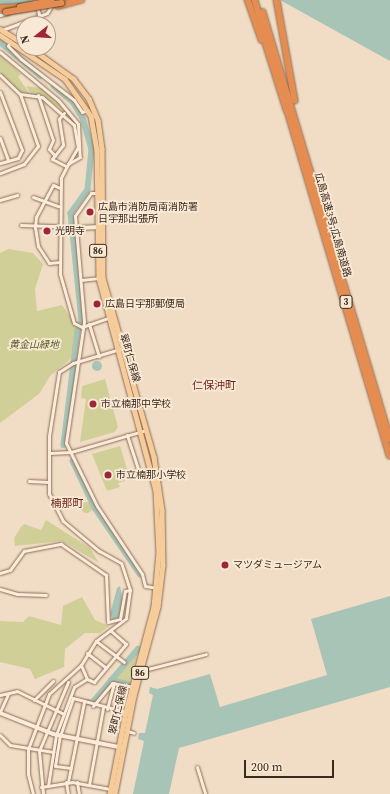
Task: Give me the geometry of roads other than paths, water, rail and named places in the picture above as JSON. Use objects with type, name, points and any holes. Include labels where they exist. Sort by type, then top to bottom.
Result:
[{"type":"highway","points":[[18,9],[55,0]]},
{"type":"highway","points":[[2,12],[70,0]]},
{"type":"highway","points":[[0,7],[18,9],[81,0]]},
{"type":"highway","points":[[248,0],[302,149]]},
{"type":"highway","points":[[254,0],[275,74]]},
{"type":"highway","name":"広島高速3号;広島南道路","points":[[254,0],[302,149],[390,455]]},
{"type":"highway","name":"広島高速3号;広島南道路","points":[[259,0],[317,185],[390,438]]},
{"type":"highway","points":[[276,0],[317,185]]},
{"type":"main road","name":"翠町仁保線","points":[[1,31],[10,41],[65,79],[88,110],[97,142],[101,278],[160,487],[161,534],[159,588],[145,652],[132,687],[126,712],[113,792]]},
{"type":"main road","points":[[1,31],[16,39]]},
{"type":"main road","name":"翠町仁保線","points":[[42,56],[74,79],[94,110],[102,149],[100,227]]},
{"type":"main road","name":"翠町仁保線","points":[[144,431],[152,469],[161,534]]},
{"type":"main road","name":"翠町仁保線","points":[[121,747],[127,731],[139,671]]},
{"type":"street","points":[[35,0],[39,14]]},
{"type":"street","points":[[1,31],[39,14],[47,13],[55,0]]},
{"type":"street","points":[[0,15],[37,5]]},
{"type":"street","points":[[10,41],[8,46],[21,59],[74,100],[82,112],[88,110]]},
{"type":"street","points":[[0,52],[58,100],[78,124],[80,157],[67,165],[54,162],[55,156],[63,145],[59,119],[64,113]]},
{"type":"street","points":[[0,75],[20,94],[38,146],[24,164],[0,173]]},
{"type":"street","points":[[0,92],[22,150],[18,158],[0,163]]},
{"type":"street","points":[[20,94],[38,95],[64,113],[74,125],[78,147],[67,165],[60,188],[58,228],[60,262],[68,312],[80,327]]},
{"type":"street","points":[[38,95],[54,140],[49,149],[55,156]]},
{"type":"street","points":[[0,138],[8,160]]},
{"type":"street","points":[[60,188],[54,185],[44,202],[35,226],[36,241],[49,263],[60,262]]},
{"type":"street","points":[[98,193],[92,193],[79,207],[73,229],[81,280],[80,327],[66,432],[71,452],[97,506],[142,574],[145,586],[159,588]]},
{"type":"street","points":[[0,200],[17,195]]},
{"type":"street","points":[[33,197],[58,206]]},
{"type":"street","points":[[21,225],[73,229],[100,227]]},
{"type":"street","points":[[81,280],[101,278]]},
{"type":"street","points":[[80,327],[111,317]]},
{"type":"street","points":[[89,324],[99,356]]},
{"type":"street","points":[[33,794],[28,774],[28,749],[49,694],[64,678],[81,665],[87,653],[96,641],[126,618],[130,590],[121,563],[99,551],[63,520],[52,504],[49,482],[49,436],[59,372],[76,362],[120,349]]},
{"type":"street","points":[[50,453],[71,452],[144,431]]},
{"type":"street","points":[[127,435],[139,473]]},
{"type":"street","points":[[133,475],[152,469]]},
{"type":"street","points":[[29,480],[49,482]]},
{"type":"street","points":[[0,572],[10,570],[24,551],[61,544],[106,575],[110,591],[108,622],[120,619],[125,592],[130,590]]},
{"type":"street","points":[[0,589],[18,594],[46,595]]},
{"type":"street","points":[[81,665],[88,679],[94,682],[126,644],[111,631]]},
{"type":"street","points":[[96,641],[124,662]]},
{"type":"street","points":[[87,653],[106,668]]},
{"type":"street","points":[[139,671],[206,654]]},
{"type":"street","points":[[64,678],[74,687]]},
{"type":"street","points":[[48,786],[53,752],[64,714],[74,687],[88,679]]},
{"type":"street","points":[[34,700],[42,689],[53,681]]},
{"type":"street","points":[[43,794],[40,787],[39,751],[54,709],[68,682]]},
{"type":"street","points":[[114,683],[132,687]]},
{"type":"street","points":[[93,706],[114,683]]},
{"type":"street","points":[[89,785],[105,709],[114,683]]},
{"type":"street","points":[[42,689],[49,694]]},
{"type":"street","points":[[0,695],[17,691],[64,714]]},
{"type":"street","points":[[8,694],[0,712],[58,735],[121,747]]},
{"type":"street","points":[[71,768],[55,766],[58,735],[73,698],[93,706],[126,712]]},
{"type":"street","points":[[68,794],[67,782],[84,702]]},
{"type":"street","points":[[127,731],[134,733]]},
{"type":"street","points":[[0,736],[10,745],[39,751],[53,752]]},
{"type":"street","points":[[197,767],[205,794]]},
{"type":"street","points":[[40,787],[67,782],[77,782],[113,792]]},
{"type":"street","points":[[77,782],[79,794]]},
{"type":"waterway","points":[[0,42],[41,76]]},
{"type":"waterway","points":[[54,86],[73,102],[83,118],[92,149],[88,190],[71,213],[82,322],[78,331],[64,445]]},
{"type":"waterway","points":[[73,461],[95,508],[140,574]]},
{"type":"waterway","points":[[88,702],[92,703],[138,649]]},
{"type":"waterway","points":[[111,680],[129,684]]},
{"type":"place","name":"広島市消防局南消防署 日宇那出張所","points":[[90,212]]},
{"type":"place","name":"光明寺","points":[[47,231]]},
{"type":"place","name":"広島日宇那郵便局","points":[[97,304]]},
{"type":"place","name":"市立楠那中学校","points":[[93,404]]},
{"type":"place","name":"市立楠那小学校","points":[[108,475]]},
{"type":"place","name":"マツダミュージアム","points":[[225,565]]},
{"type":"district","name":"仁保沖町","points":[[214,386]]},
{"type":"district","name":"楠那町","points":[[67,504]]},
{"type":"park label","name":"黄金山緑地","points":[[34,345]]}]
